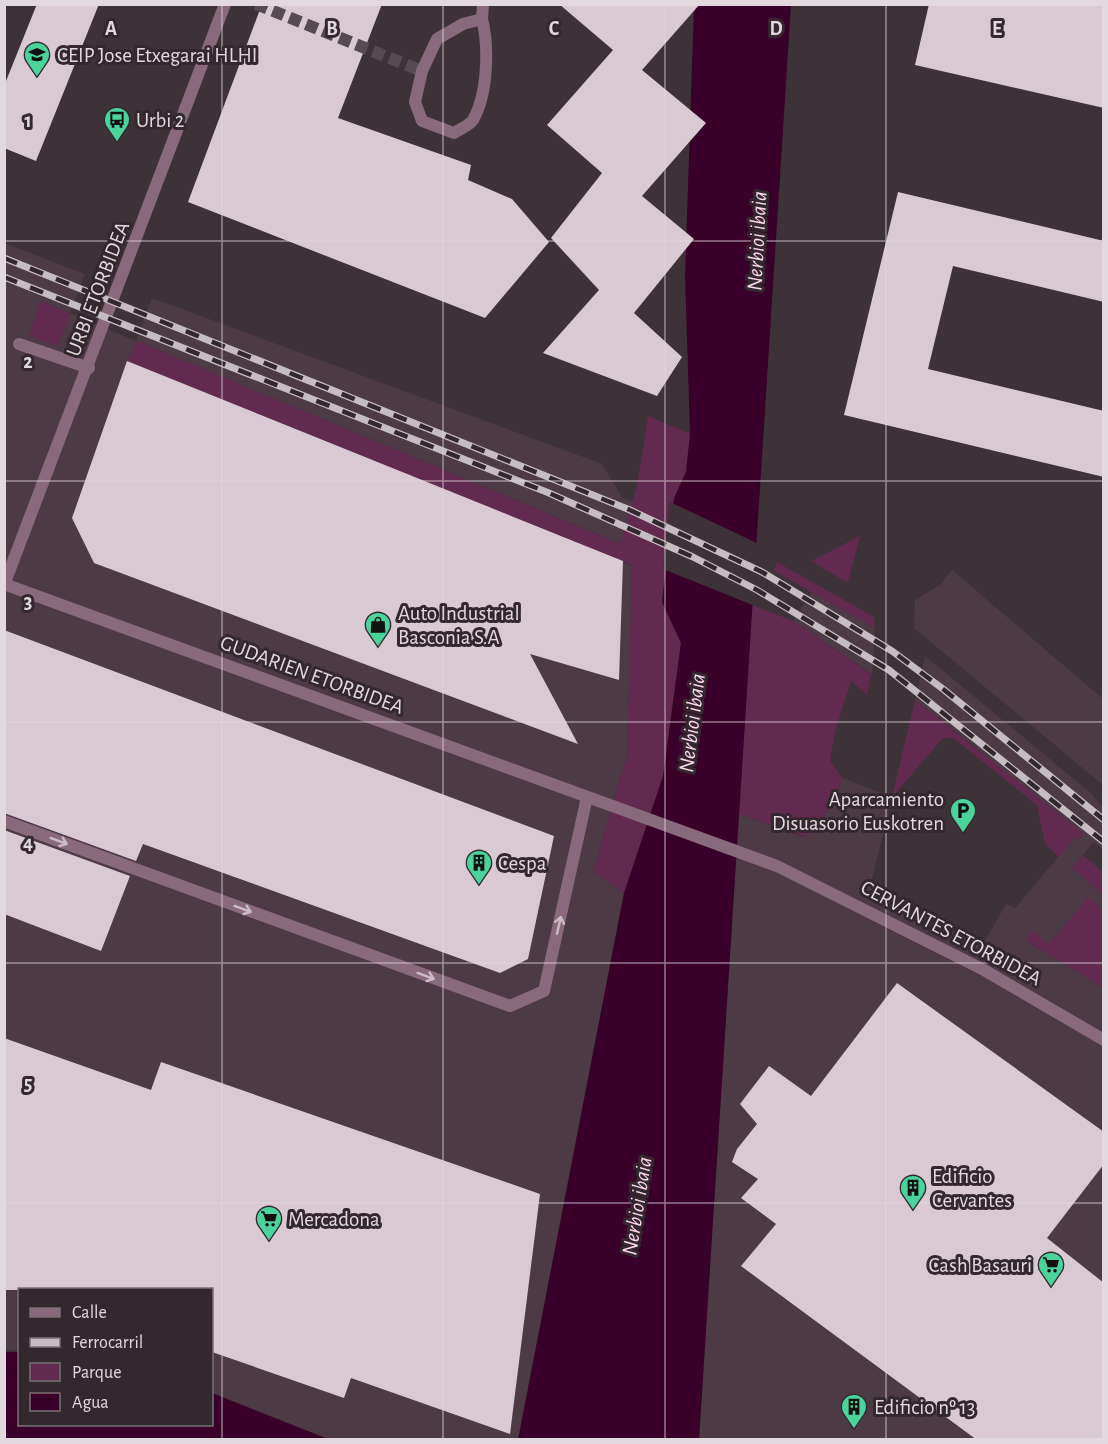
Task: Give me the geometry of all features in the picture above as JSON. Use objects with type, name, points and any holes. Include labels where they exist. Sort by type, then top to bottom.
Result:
[{"type":"street","name":"URBI ETORBIDEA","points":[[5,584],[89,368],[225,4]]},
{"type":"street","points":[[482,19],[463,24],[437,39],[422,71],[415,102],[422,121],[454,133],[473,121],[484,82],[488,41],[482,19],[483,4]]},
{"type":"street","points":[[19,344],[89,368]]},
{"type":"street","name":"GUDARIEN ETORBIDEA","points":[[5,584],[605,804]]},
{"type":"street","points":[[4,821],[510,1006],[544,991],[587,797]]},
{"type":"street","name":"CERVANTES ETORBIDEA","points":[[605,804],[777,866],[984,970],[1104,1040]]},
{"type":"shaded area","points":[[4,243],[85,274],[70,313],[136,341],[152,298],[602,464],[622,497],[633,502],[621,544],[137,341],[632,566],[627,755],[593,872],[624,893],[518,1439],[328,1439],[213,1393],[213,1288],[18,1288],[18,1350],[5,1350]]},
{"type":"shaded area","points":[[952,570],[1103,699],[1103,785],[914,628],[915,600],[940,585]]},
{"type":"shaded area","points":[[813,591],[875,628],[872,674],[793,621]]},
{"type":"shaded area","points":[[925,656],[1091,793],[1103,808],[1103,849],[1094,842],[1072,868],[1103,895],[1103,910],[1088,898],[1049,944],[1025,940],[1103,988],[1103,1439],[699,1440],[739,814],[803,837],[834,804],[842,778],[892,797],[870,888],[982,946],[1006,904],[1015,908],[1075,837],[977,748],[915,700]]},
{"type":"green space","points":[[40,301],[70,313],[58,346],[29,336]]},
{"type":"green space","points":[[137,341],[620,544],[637,486],[648,416],[690,434],[686,472],[674,498],[662,602],[681,643],[663,776],[624,893],[593,872],[627,755],[632,565],[127,361]]},
{"type":"green space","points":[[860,536],[848,583],[811,561]]},
{"type":"green space","points":[[777,562],[874,617],[875,628],[774,571]]},
{"type":"green space","points":[[752,605],[793,621],[871,674],[867,695],[851,681],[835,732],[830,761],[842,778],[834,804],[806,837],[739,814]]},
{"type":"green space","points":[[915,700],[1084,834],[1079,840],[1075,837],[1059,857],[1045,844],[1037,805],[953,738],[943,738],[892,797]]},
{"type":"green space","points":[[1083,855],[1103,872],[1103,895],[1072,868]]},
{"type":"green space","points":[[1088,897],[1103,910],[1103,988],[1025,940],[1032,931],[1049,944]]},
{"type":"water","name":"Nerbioi ibaia","points":[[694,5],[791,5],[699,1439],[518,1440],[624,893],[663,776],[681,643],[662,602],[674,498],[686,472],[690,434],[685,276]]},
{"type":"water","points":[[5,1352],[18,1352],[18,1426],[213,1426],[213,1393],[328,1439],[5,1439]]},
{"type":"pier","points":[[670,502],[759,544],[755,606],[663,569]]},
{"type":"building","name":"CEIP Jose Etxegarai HLHI","points":[[37,4],[99,4],[36,161],[4,148],[4,86]]},
{"type":"building","points":[[262,4],[382,4],[338,118],[471,165],[468,180],[512,199],[549,242],[485,318],[188,202]]},
{"type":"building","points":[[559,4],[700,4],[642,70],[706,123],[642,196],[694,239],[634,313],[682,357],[657,396],[543,353],[599,290],[551,238],[602,173],[547,125],[613,50]]},
{"type":"building","points":[[929,4],[1104,4],[1104,108],[915,65]]},
{"type":"building","points":[[898,192],[1104,241],[1104,302],[953,266],[928,369],[1104,411],[1104,477],[844,415]]},
{"type":"building","points":[[127,361],[623,561],[619,680],[530,654],[578,744],[94,563],[72,518]]},
{"type":"building","points":[[4,630],[554,836],[528,959],[500,973],[143,844],[136,861],[4,813]]},
{"type":"building","points":[[4,830],[130,876],[101,951],[4,914]]},
{"type":"building","name":"Edificio Cervantes","points":[[897,983],[1104,1132],[1104,1164],[1047,1238],[1104,1283],[1104,1440],[977,1440],[741,1266],[776,1224],[741,1198],[758,1179],[732,1162],[737,1149],[757,1124],[740,1104],[769,1066],[811,1096]]},
{"type":"building","name":"Mercadona","points":[[4,1038],[151,1090],[161,1062],[540,1194],[510,1434],[351,1378],[344,1398],[213,1352],[213,1288],[18,1288],[18,1290],[4,1290]]},
{"type":"tunnel","points":[[256,4],[422,71]]},
{"type":"railway","points":[[4,258],[630,510],[762,572],[892,651],[943,689],[1104,820]]},
{"type":"railway","points":[[4,277],[549,493],[693,557],[757,590],[889,670],[1104,842]]},
{"type":"place","name":"CEIP Jose Etxegarai HLHI","points":[[37,78]]},
{"type":"place","name":"Urbi 2","points":[[117,143]]},
{"type":"place","name":"Auto Industrial Basconia S.A","points":[[378,648]]},
{"type":"place","name":"Aparcamiento Disuasorio Euskotren","points":[[963,834]]},
{"type":"place","name":"Cespa","points":[[479,886]]},
{"type":"place","name":"Edificio Cervantes","points":[[913,1211]]},
{"type":"place","name":"Mercadona","points":[[269,1242]]},
{"type":"place","name":"Cash Basauri","points":[[1051,1288]]},
{"type":"place","name":"Edificio nº 13","points":[[854,1430]]}]
